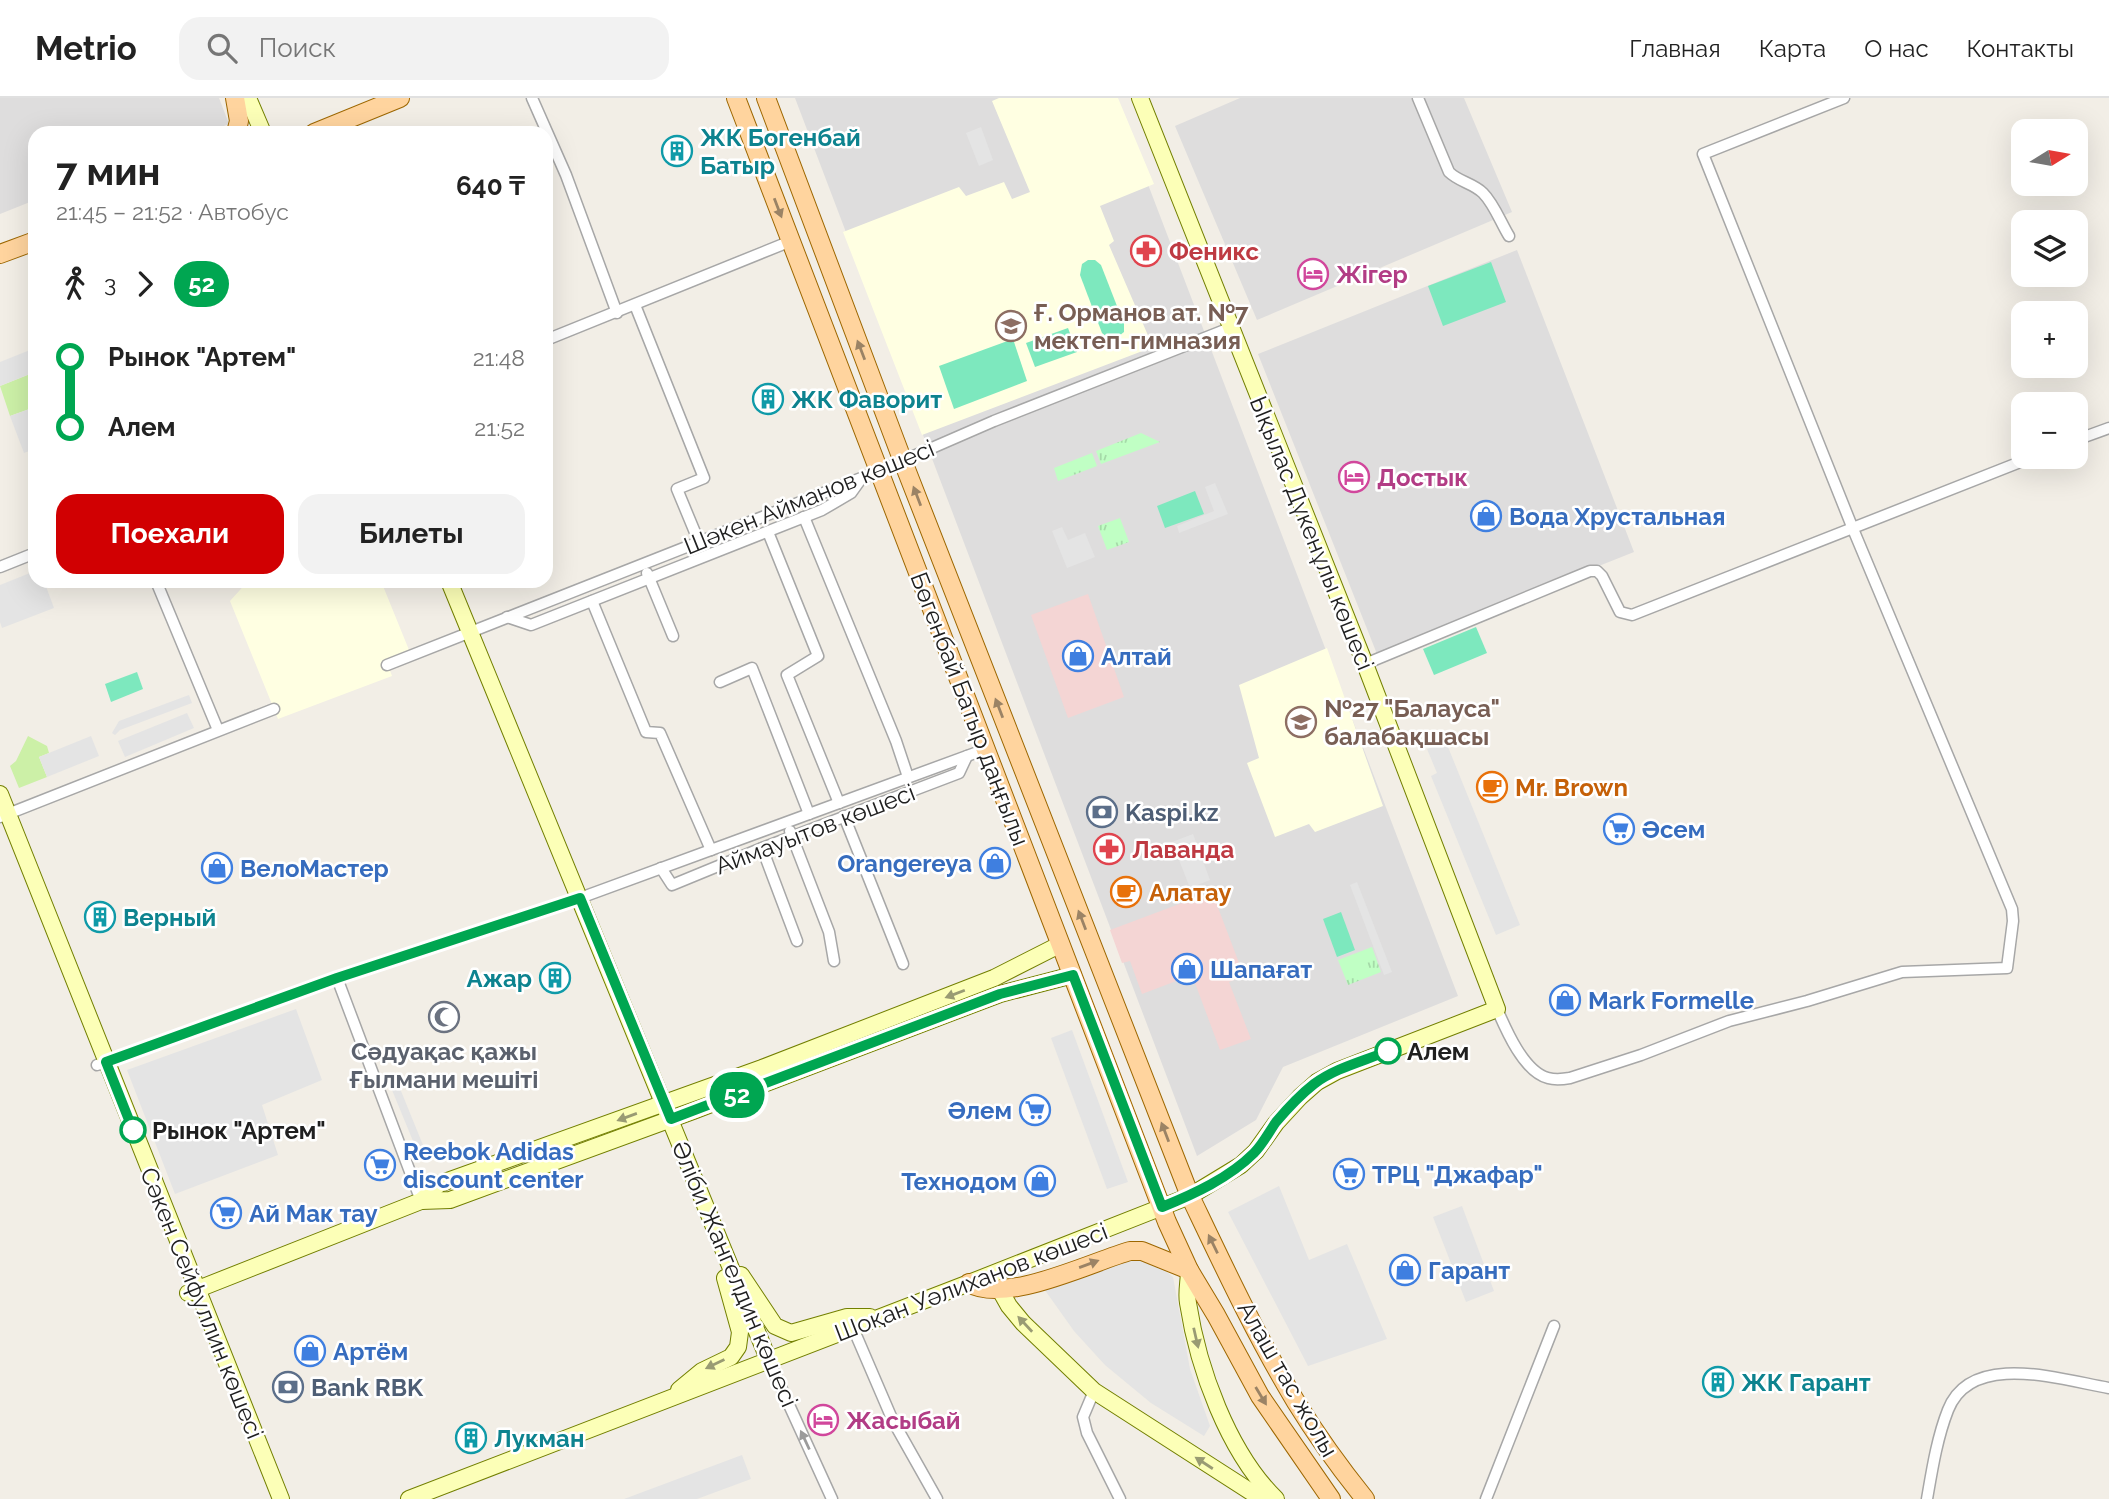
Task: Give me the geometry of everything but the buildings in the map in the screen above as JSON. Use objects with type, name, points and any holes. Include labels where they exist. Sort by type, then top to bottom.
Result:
[{"type":"main road","points":[[235,98],[238,126]]},
{"type":"main road","points":[[331,126],[400,98]]},
{"type":"main road","name":"Бөгенбай Батыр даңғылы","points":[[736,98],[1162,1207],[1189,1270],[1216,1315]]},
{"type":"main road","name":"Бөгенбай Батыр даңғылы","points":[[766,98],[902,460],[1190,1196],[1237,1293]]},
{"type":"main road","points":[[0,254],[28,244]]},
{"type":"main road","points":[[969,1283],[980,1290],[1000,1290],[1051,1279],[1130,1251],[1142,1251],[1189,1270]]},
{"type":"main road","name":"Алаш тас жолы","points":[[1237,1293],[1296,1402],[1336,1462],[1365,1499]]},
{"type":"main road","name":"Алаш тас жолы","points":[[1216,1315],[1259,1396],[1332,1499]]},
{"type":"street","points":[[248,98],[260,126]]},
{"type":"street","points":[[532,98],[544,126]]},
{"type":"street","name":"Ықылас Дүкенұлы көшесі","points":[[1140,98],[1365,664],[1497,1009]]},
{"type":"street","points":[[1418,98],[1449,172],[1456,179],[1473,185],[1484,194],[1509,236]]},
{"type":"street","points":[[1497,1009],[1525,1060],[1537,1073],[1558,1079],[1570,1078],[1641,1055],[1729,1021],[1902,972],[2007,968],[2012,909],[1853,529],[1703,154],[1844,98]]},
{"type":"street","points":[[553,146],[617,313]]},
{"type":"street","points":[[553,337],[791,241]]},
{"type":"street","points":[[635,305],[704,478],[677,489],[699,542]]},
{"type":"street","name":"Шәкен Айманов көшесі","points":[[387,665],[862,478],[1012,413],[1230,328]]},
{"type":"street","points":[[2088,436],[2109,428]]},
{"type":"street","points":[[1365,664],[1590,571],[1597,571],[1602,576],[1620,612],[1626,616],[1632,615],[2011,466]]},
{"type":"street","points":[[507,617],[531,625],[822,510],[851,493],[862,478]]},
{"type":"street","points":[[804,517],[896,741],[908,778]]},
{"type":"street","points":[[768,532],[818,656],[788,675],[839,803]]},
{"type":"street","points":[[0,567],[28,556]]},
{"type":"street","points":[[643,564],[673,636]]},
{"type":"street","points":[[159,588],[218,730]]},
{"type":"street","name":"Әліби Жангелдин көшесі","points":[[452,588],[665,1103],[717,1238],[832,1499]]},
{"type":"street","name":"Аймауытов көшесі","points":[[592,601],[646,732],[660,733],[711,850]]},
{"type":"street","points":[[720,682],[752,668],[809,814]]},
{"type":"street","points":[[4,815],[274,709]]},
{"type":"street","name":"Аймауытов көшесі","points":[[102,1064],[337,978],[580,898],[986,749]]},
{"type":"street","name":"Аймауытов көшесі","points":[[661,868],[672,885],[959,773],[967,756]]},
{"type":"street","name":"Сәкен Сейфуллин көшесі","points":[[0,794],[4,815],[102,1064],[193,1291],[281,1499]]},
{"type":"street","points":[[844,817],[903,964]]},
{"type":"street","points":[[788,822],[828,932],[834,961]]},
{"type":"street","points":[[762,848],[797,942]]},
{"type":"street","points":[[193,1291],[421,1201],[450,1200],[671,1119],[997,986],[1061,944]]},
{"type":"street","points":[[421,1201],[439,1184],[997,986],[1073,975]]},
{"type":"street","points":[[337,978],[421,1201]]},
{"type":"street","name":"Шоқан Уәлиханов көшесі","points":[[409,1499],[1190,1196],[1241,1165],[1256,1151],[1276,1123],[1317,1082],[1337,1071],[1497,1009]]},
{"type":"street","points":[[717,1238],[765,1313],[782,1331],[791,1333],[847,1317],[881,1317]]},
{"type":"street","points":[[665,1401],[702,1371],[731,1357],[738,1347],[740,1332],[724,1276],[717,1238]]},
{"type":"street","points":[[1189,1270],[1188,1301],[1205,1377],[1245,1463],[1276,1499]]},
{"type":"street","points":[[1000,1290],[1023,1323],[1094,1391],[1262,1499]]},
{"type":"street","name":"Сәкен Сейфуллин көшесі","points":[[193,1291],[270,1499]]},
{"type":"street","points":[[1486,1499],[1554,1326]]},
{"type":"street","points":[[853,1328],[893,1421],[937,1499]]},
{"type":"street","points":[[1927,1499],[1948,1409],[1958,1393],[1973,1380],[2003,1373],[2109,1388]]},
{"type":"street","points":[[1094,1391],[1083,1417],[1087,1433],[1120,1499]]},
{"type":"shaded area","points":[[0,98],[219,98],[229,124],[224,126],[28,126],[28,203],[0,214]]},
{"type":"shaded area","points":[[795,98],[1115,98],[1458,996],[1283,1067],[1256,1120],[1197,1156]]},
{"type":"shaded area","name":"Ғ. Орманов ат. №7 мектеп-гимназия","points":[[999,98],[1118,98],[1154,184],[1100,206],[1114,241],[1109,245],[1153,347],[922,435],[843,232],[959,187],[966,196],[1004,182],[1012,199],[1030,192],[992,101]]},
{"type":"shaded area","points":[[1240,98],[1464,98],[1512,212],[1257,320],[1175,126]]},
{"type":"shaded area","points":[[981,127],[993,160],[979,166],[966,133]]},
{"type":"shaded area","points":[[1517,250],[1634,552],[1377,654],[1258,354]]},
{"type":"shaded area","points":[[28,351],[28,375],[0,386],[0,362]]},
{"type":"shaded area","points":[[28,410],[28,452],[24,453],[10,416]]},
{"type":"shaded area","points":[[1215,483],[1228,514],[1179,533],[1177,526],[1214,511],[1205,487]]},
{"type":"shaded area","points":[[1062,527],[1068,540],[1085,533],[1095,557],[1067,568],[1052,531]]},
{"type":"shaded area","points":[[28,574],[28,588],[47,588],[54,608],[2,628],[0,585]]},
{"type":"shaded area","points":[[242,588],[384,588],[409,650],[388,665],[392,676],[278,719],[230,601]]},
{"type":"shaded area","name":"Алтай","points":[[1088,594],[1124,697],[1068,718],[1031,615]]},
{"type":"shaded area","name":"№27 \"Балауса\" балабақшасы","points":[[1327,648],[1383,806],[1315,832],[1309,824],[1275,837],[1247,763],[1259,758],[1239,685]]},
{"type":"shaded area","points":[[189,695],[192,703],[120,730],[115,735],[112,733],[119,721]]},
{"type":"shaded area","points":[[187,713],[194,728],[125,757],[118,741]]},
{"type":"shaded area","points":[[91,736],[99,756],[47,777],[39,757]]},
{"type":"shaded area","points":[[1446,742],[1520,925],[1496,935],[1431,776],[1437,773],[1427,749]]},
{"type":"shaded area","points":[[1193,834],[1210,880],[1190,888],[1172,842]]},
{"type":"shaded area","points":[[1357,882],[1392,972],[1384,975],[1350,885]]},
{"type":"shaded area","name":"Шапағат","points":[[1206,894],[1214,897],[1244,976],[1229,982],[1251,1039],[1220,1050],[1192,975],[1142,994],[1130,961],[1122,963],[1110,930]]},
{"type":"shaded area","points":[[296,1009],[322,1080],[262,1105],[278,1155],[175,1194],[127,1070]]},
{"type":"shaded area","points":[[1072,1030],[1128,1182],[1107,1189],[1051,1038]]},
{"type":"shaded area","points":[[384,1074],[399,1086],[427,1155],[420,1158],[392,1090],[381,1079]]},
{"type":"shaded area","points":[[1279,1186],[1309,1260],[1347,1244],[1387,1339],[1308,1366],[1228,1212]]},
{"type":"shaded area","points":[[1462,1206],[1494,1291],[1466,1302],[1433,1217]]},
{"type":"shaded area","points":[[1140,1258],[1160,1266],[1173,1277],[1190,1369],[1210,1426],[1204,1436],[1151,1403],[1105,1365],[1074,1331],[1042,1286]]},
{"type":"shaded area","points":[[742,1455],[751,1479],[697,1499],[624,1499]]},
{"type":"green space","points":[[1095,260],[1101,265],[1124,324],[1124,332],[1115,339],[1102,333],[1080,275],[1082,264]]},
{"type":"green space","points":[[1491,262],[1506,302],[1443,326],[1428,286]]},
{"type":"green space","points":[[1068,328],[1077,352],[1035,367],[1026,343]]},
{"type":"green space","points":[[1013,339],[1027,381],[954,409],[939,366]]},
{"type":"green space","points":[[28,375],[28,410],[10,416],[0,386]]},
{"type":"green space","points":[[1141,433],[1160,442],[1101,464],[1096,451]]},
{"type":"green space","points":[[1092,453],[1097,466],[1058,481],[1054,468]]},
{"type":"green space","points":[[1195,491],[1204,514],[1165,528],[1157,506]]},
{"type":"green space","points":[[1120,518],[1129,542],[1107,550],[1098,526]]},
{"type":"green space","points":[[1476,627],[1487,653],[1434,675],[1423,649]]},
{"type":"green space","points":[[137,672],[143,689],[111,702],[105,684]]},
{"type":"green space","points":[[28,736],[47,746],[49,753],[39,757],[47,777],[19,788],[10,766],[16,761]]},
{"type":"green space","points":[[1341,912],[1355,950],[1337,957],[1323,919]]},
{"type":"green space","points":[[1372,947],[1381,972],[1348,985],[1338,960]]},
{"type":"bus line","name":"52","points":[[133,1130],[106,1062],[337,978],[580,898],[671,1119],[1000,994],[1073,975],[1162,1207],[1190,1196],[1241,1165],[1256,1151],[1276,1123],[1317,1082],[1388,1051]]},
{"type":"place","name":"ЖК Богенбай Батыр","points":[[677,151]]},
{"type":"place","name":"Феникс","points":[[1146,251]]},
{"type":"place","name":"Жiгер","points":[[1313,274]]},
{"type":"place","name":"Ғ. Орманов ат. №7 мектеп-гимназия","points":[[1011,326]]},
{"type":"place","name":"ЖК Фаворит","points":[[768,399]]},
{"type":"place","name":"Достык","points":[[1354,477]]},
{"type":"place","name":"Вода Хрустальная","points":[[1486,516]]},
{"type":"place","name":"Алтай","points":[[1078,656]]},
{"type":"place","name":"№27 \"Балауса\" балабақшасы","points":[[1301,722]]},
{"type":"place","name":"Mr. Brown","points":[[1492,787]]},
{"type":"place","name":"Kaspi.kz","points":[[1102,812]]},
{"type":"place","name":"Әсем","points":[[1619,829]]},
{"type":"place","name":"Лаванда","points":[[1109,849]]},
{"type":"place","name":"Orangereya","points":[[995,863]]},
{"type":"place","name":"ВелоМастер","points":[[217,868]]},
{"type":"place","name":"Алатау","points":[[1126,892]]},
{"type":"place","name":"Верный","points":[[100,917]]},
{"type":"place","name":"Шапағат","points":[[1187,969]]},
{"type":"place","name":"Ажар","points":[[555,978]]},
{"type":"place","name":"Mark Formelle","points":[[1565,1000]]},
{"type":"place","name":"Сәдуақас қажы Ғылмани мешіті","points":[[444,1017]]},
{"type":"place","name":"Алем","points":[[1388,1051]]},
{"type":"place","name":"Әлем","points":[[1035,1110]]},
{"type":"place","name":"Рынок \"Артем\"","points":[[133,1130]]},
{"type":"place","name":"Reebok Adidas discount center","points":[[380,1165]]},
{"type":"place","name":"ТРЦ \"Джафар\"","points":[[1349,1174]]},
{"type":"place","name":"Технодом","points":[[1040,1181]]},
{"type":"place","name":"Ай Мак тау","points":[[226,1213]]},
{"type":"place","name":"Гарант","points":[[1405,1270]]},
{"type":"place","name":"Артём","points":[[310,1351]]},
{"type":"place","name":"ЖК Гарант","points":[[1718,1382]]},
{"type":"place","name":"Bank RBK","points":[[288,1387]]},
{"type":"place","name":"Жасыбай","points":[[823,1420]]},
{"type":"place","name":"Лукман","points":[[471,1438]]}]
